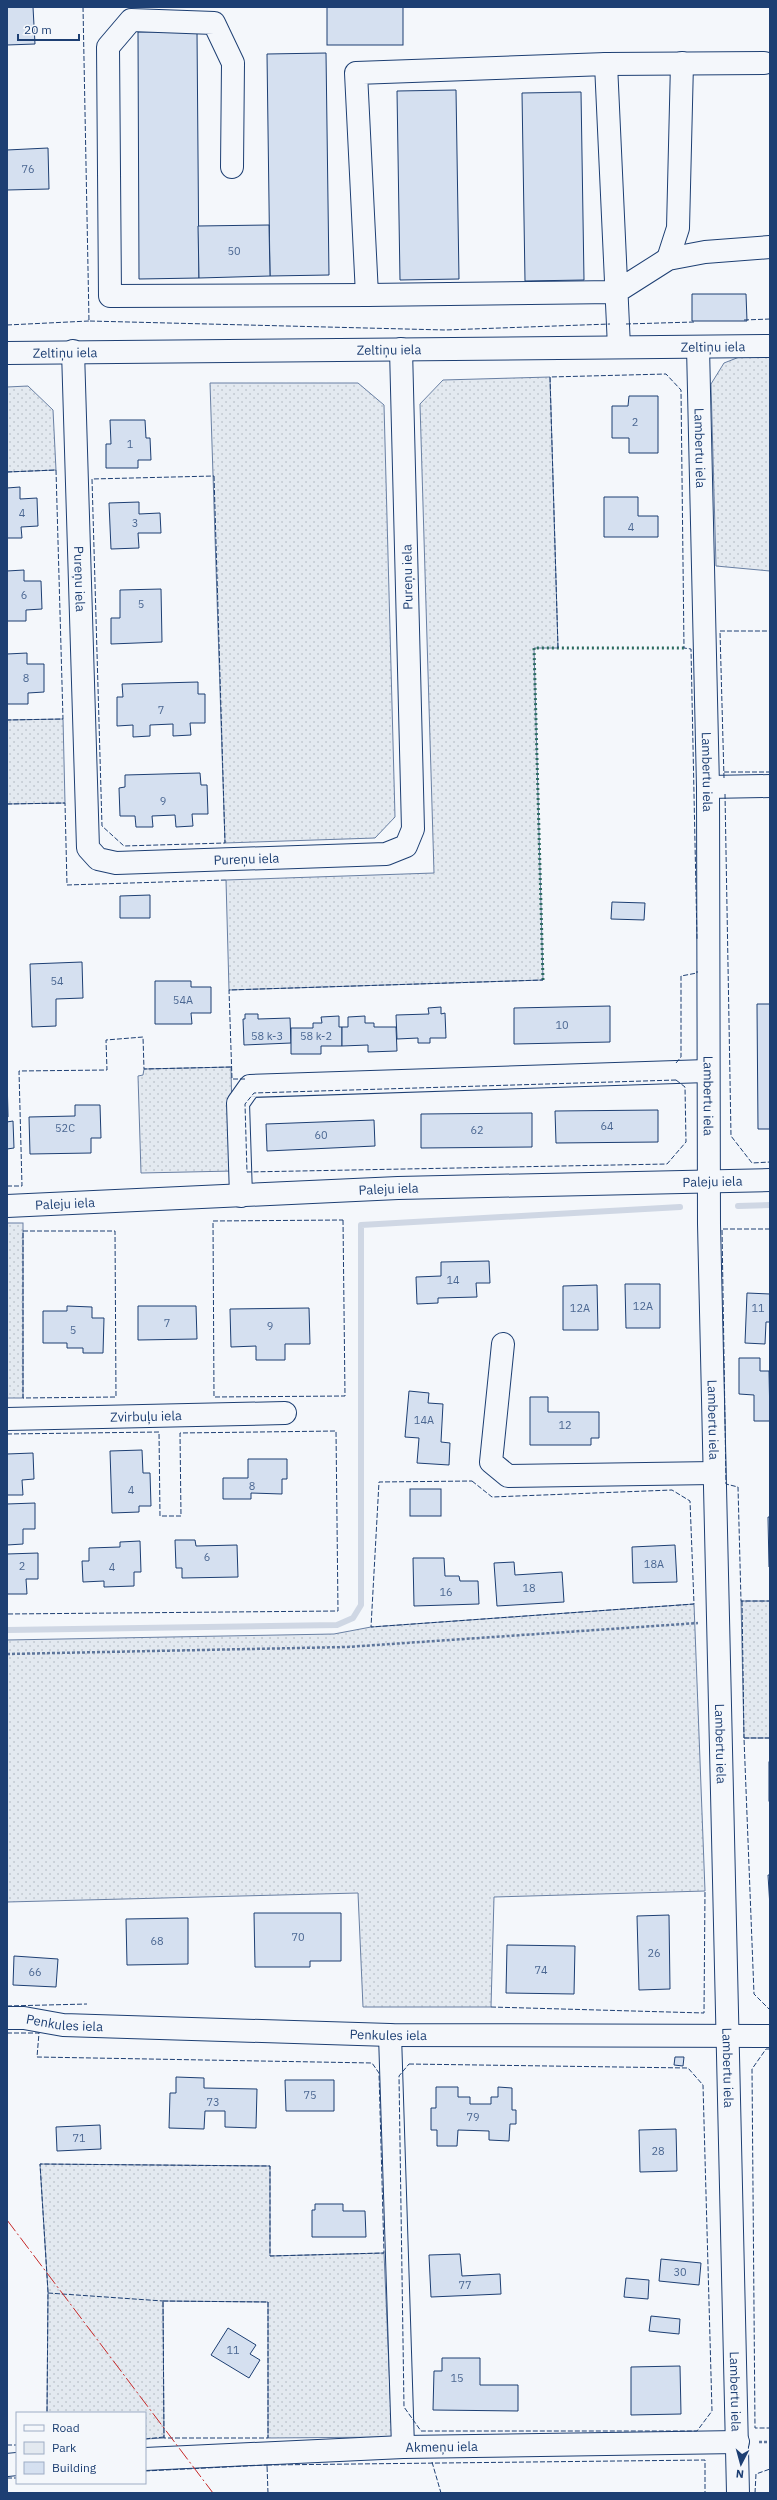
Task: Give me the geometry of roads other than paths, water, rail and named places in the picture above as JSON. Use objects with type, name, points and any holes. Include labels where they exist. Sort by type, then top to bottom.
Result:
[{"type":"street","points":[[232,167],[233,62],[214,23],[131,20],[108,47],[110,296],[616,292],[668,260],[705,252],[770,247]]},
{"type":"street","points":[[668,260],[678,228],[682,63]]},
{"type":"street","points":[[367,295],[356,73],[606,64],[764,63]]},
{"type":"street","points":[[606,64],[619,347]]},
{"type":"street","name":"Zeltiņu iela","points":[[7,353],[73,351],[770,346]]},
{"type":"street","name":"Lambertu iela","points":[[698,347],[708,787],[708,1180],[726,2038],[738,2442],[738,2493]]},
{"type":"street","name":"Pureņu iela","points":[[73,351],[88,848],[98,859],[116,863],[386,854],[406,846],[413,829],[401,349]]},
{"type":"street","points":[[708,787],[770,786]]},
{"type":"street","points":[[242,1196],[238,1103],[250,1086],[707,1071]]},
{"type":"street","name":"Paleju iela","points":[[7,1206],[398,1188],[708,1180],[770,1180]]},
{"type":"street","points":[[503,1344],[491,1462],[508,1476],[714,1473]]},
{"type":"street","name":"Zvirbuļu iela","points":[[7,1419],[285,1413]]},
{"type":"street","name":"Penkules iela","points":[[7,2018],[24,2018],[63,2025],[390,2035],[726,2038],[770,2036]]},
{"type":"street","points":[[390,2035],[403,2447]]},
{"type":"street","name":"Akmeņu iela","points":[[146,2459],[403,2447],[738,2442]]},
{"type":"waterway","points":[[738,1206],[770,1205]]},
{"type":"waterway","points":[[7,1630],[337,1625],[353,1618],[361,1605],[361,1225],[680,1207]]}]
